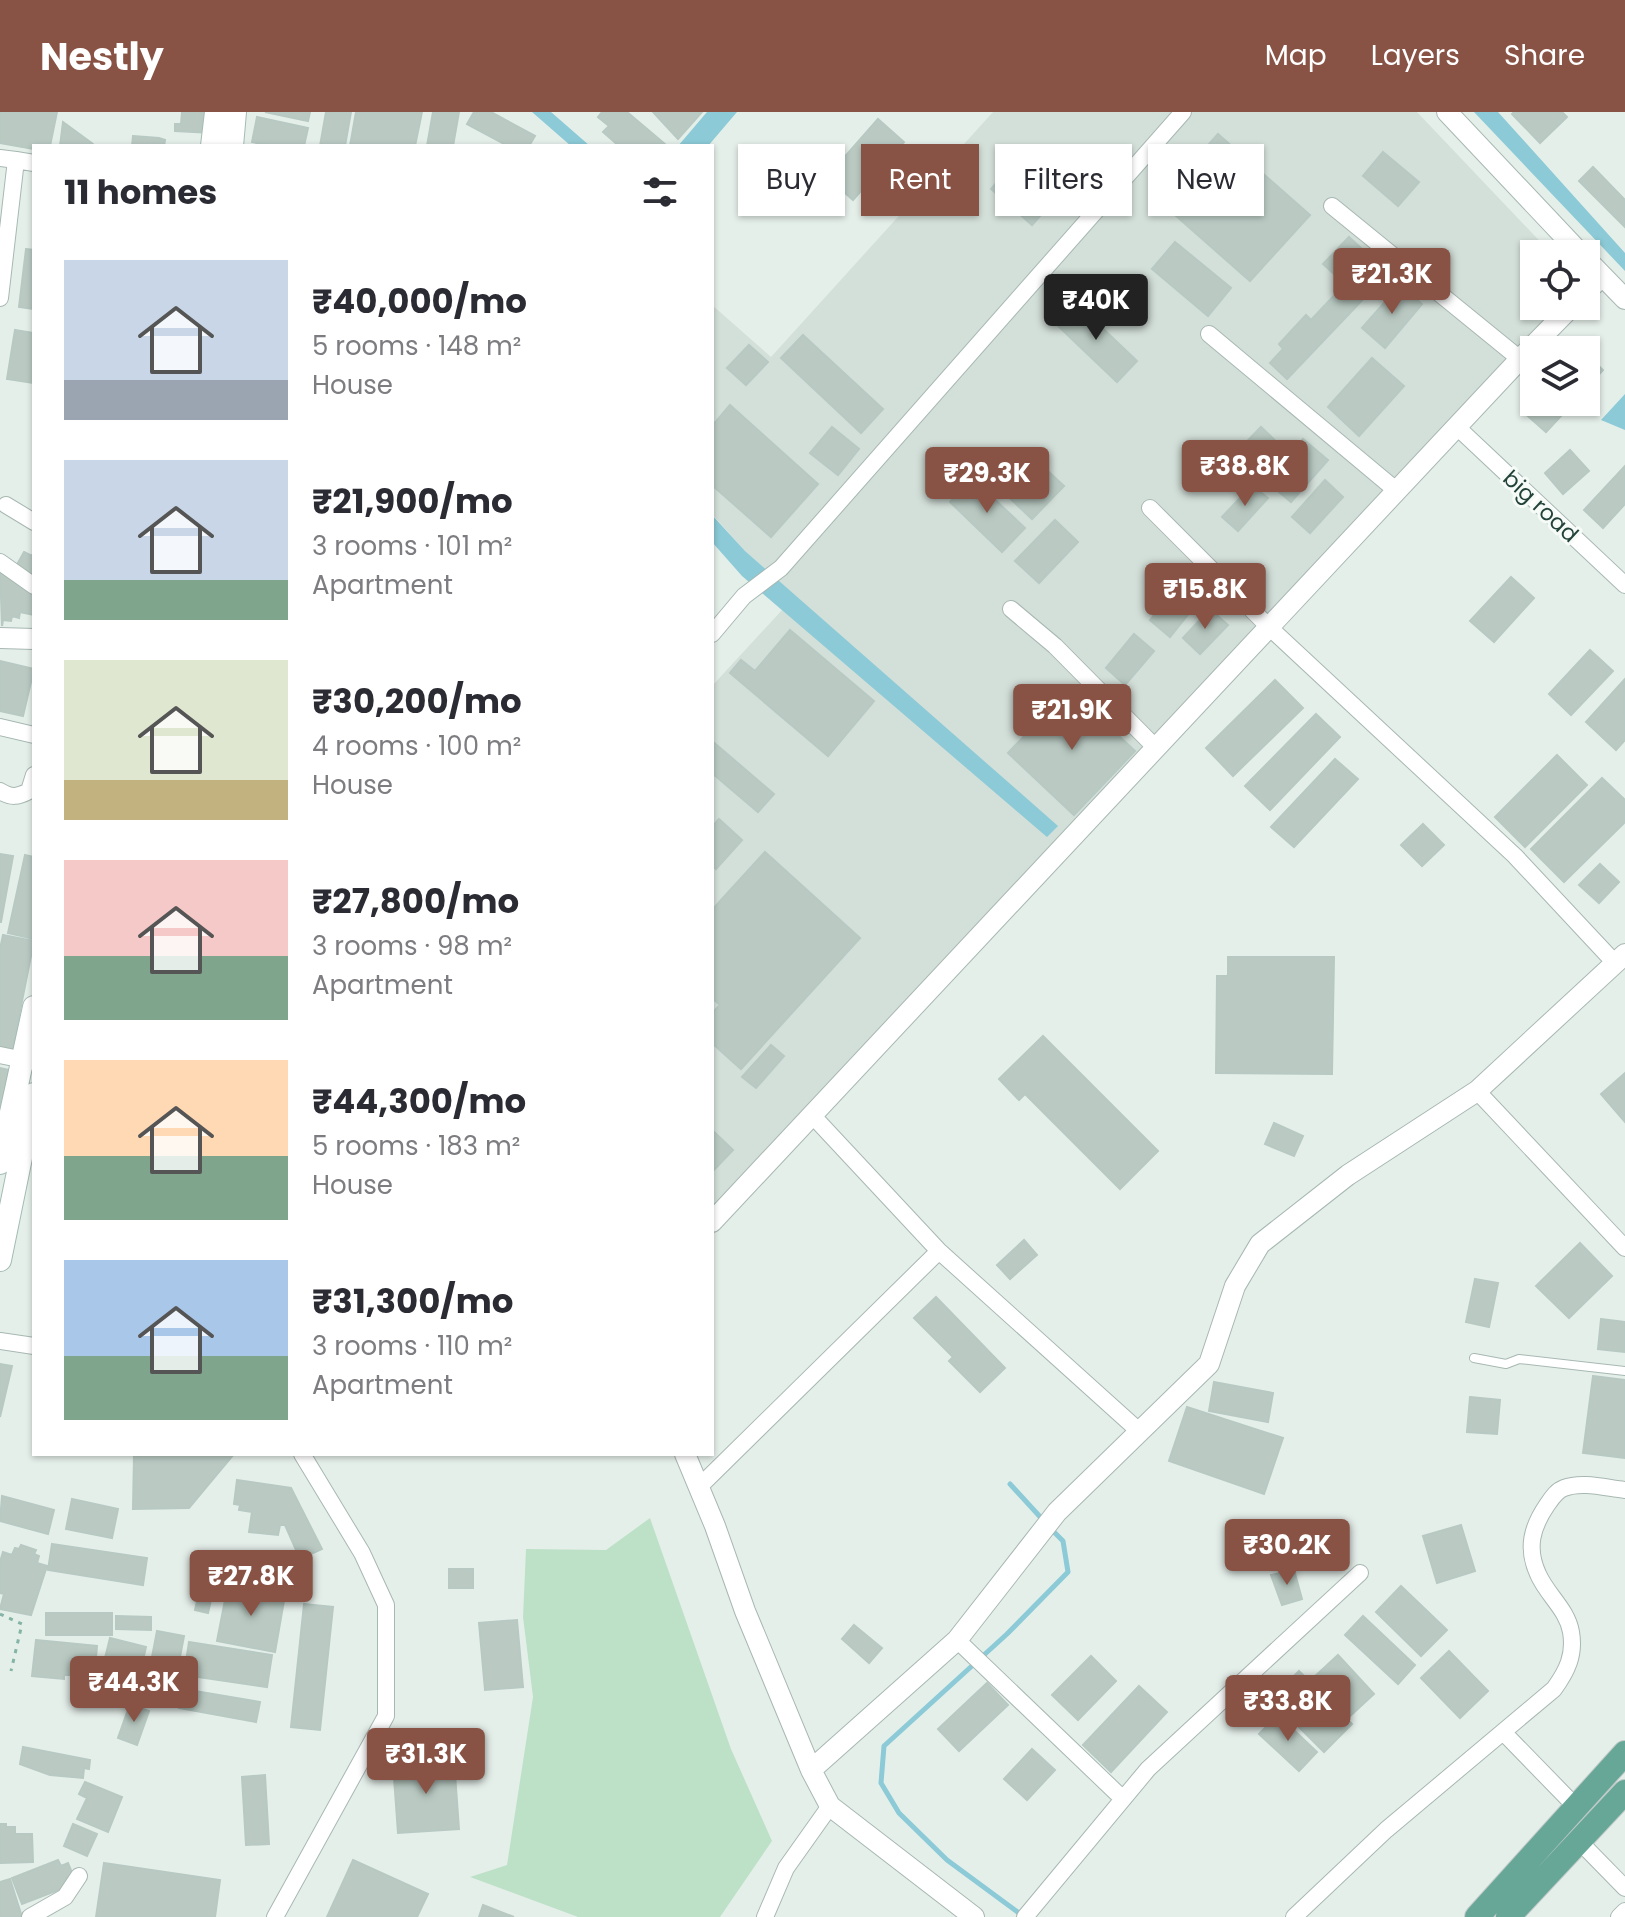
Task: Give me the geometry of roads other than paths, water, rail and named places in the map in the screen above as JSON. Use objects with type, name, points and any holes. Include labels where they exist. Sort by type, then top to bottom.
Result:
[{"type":"main road","points":[[212,144],[216,112]]},
{"type":"main road","points":[[232,144],[235,112]]},
{"type":"main road","points":[[0,1163],[28,1061],[32,1025]]},
{"type":"main road","points":[[0,1260],[5,1204],[32,1102]]},
{"type":"main road","points":[[1477,1917],[1625,1753]]},
{"type":"main road","points":[[1510,1916],[1625,1792]]},
{"type":"street","points":[[714,632],[744,596],[781,568],[1183,112]]},
{"type":"street","points":[[1447,112],[1568,240]]},
{"type":"street","points":[[0,298],[8,159],[32,163]]},
{"type":"street","points":[[714,1220],[1520,359],[1332,206]]},
{"type":"street","points":[[1602,276],[1623,293]]},
{"type":"street","points":[[1543,336],[1558,320]]},
{"type":"street","points":[[1209,334],[1397,491]]},
{"type":"street","name":"big road","points":[[1457,427],[1625,585]]},
{"type":"street","points":[[6,505],[32,521]]},
{"type":"street","points":[[811,1770],[957,1640],[1047,1524],[1209,1364],[1235,1286],[1260,1244],[1348,1175],[1477,1091],[1620,958],[1269,627],[1150,508]]},
{"type":"street","points":[[0,562],[32,585]]},
{"type":"street","points":[[1011,609],[1055,646],[1156,748]]},
{"type":"street","points":[[0,638],[32,639]]},
{"type":"street","points":[[0,727],[32,735]]},
{"type":"street","points":[[0,791],[9,797],[19,797],[29,791],[32,781]]},
{"type":"street","points":[[0,1055],[28,1061]]},
{"type":"street","points":[[1477,1091],[1625,1248]]},
{"type":"street","points":[[812,1115],[939,1251],[1140,1432]]},
{"type":"street","points":[[699,1487],[939,1251]]},
{"type":"street","points":[[0,1341],[32,1346]]},
{"type":"street","points":[[275,1917],[386,1716],[386,1605],[362,1553],[303,1456]]},
{"type":"street","points":[[686,1456],[745,1611],[811,1770],[830,1806],[974,1917]]},
{"type":"street","points":[[1294,1917],[1386,1830],[1554,1689],[1568,1670],[1572,1649],[1567,1618],[1538,1574],[1531,1540],[1534,1524],[1557,1492],[1565,1487],[1579,1485],[1625,1490]]},
{"type":"street","points":[[1025,1917],[1148,1769],[1360,1573]]},
{"type":"street","points":[[957,1640],[1123,1799]]},
{"type":"street","points":[[1504,1733],[1576,1807]]},
{"type":"street","points":[[765,1917],[786,1868],[830,1806]]},
{"type":"street","points":[[1579,1841],[1625,1888]]},
{"type":"street","points":[[30,1917],[65,1897],[79,1876]]},
{"type":"street","points":[[1619,1917],[1625,1911]]},
{"type":"lane","points":[[1474,1358],[1506,1364],[1519,1359],[1625,1371]]},
{"type":"water","points":[[532,112],[551,112],[588,144],[569,144]]},
{"type":"water","points":[[707,112],[737,112],[710,144],[680,144]]},
{"type":"water","points":[[1474,112],[1498,112],[1625,253],[1625,271],[1600,245],[1600,240],[1596,240]]},
{"type":"water","points":[[1625,394],[1625,430],[1601,420]]},
{"type":"water","points":[[714,517],[745,551],[1058,826],[1047,837],[742,576],[714,544]]},
{"type":"waterway","points":[[1010,1484],[1043,1520]]},
{"type":"waterway","points":[[1019,1913],[947,1860],[899,1813],[881,1783],[884,1746],[1007,1634],[1068,1572],[1063,1541],[1050,1528]]}]
